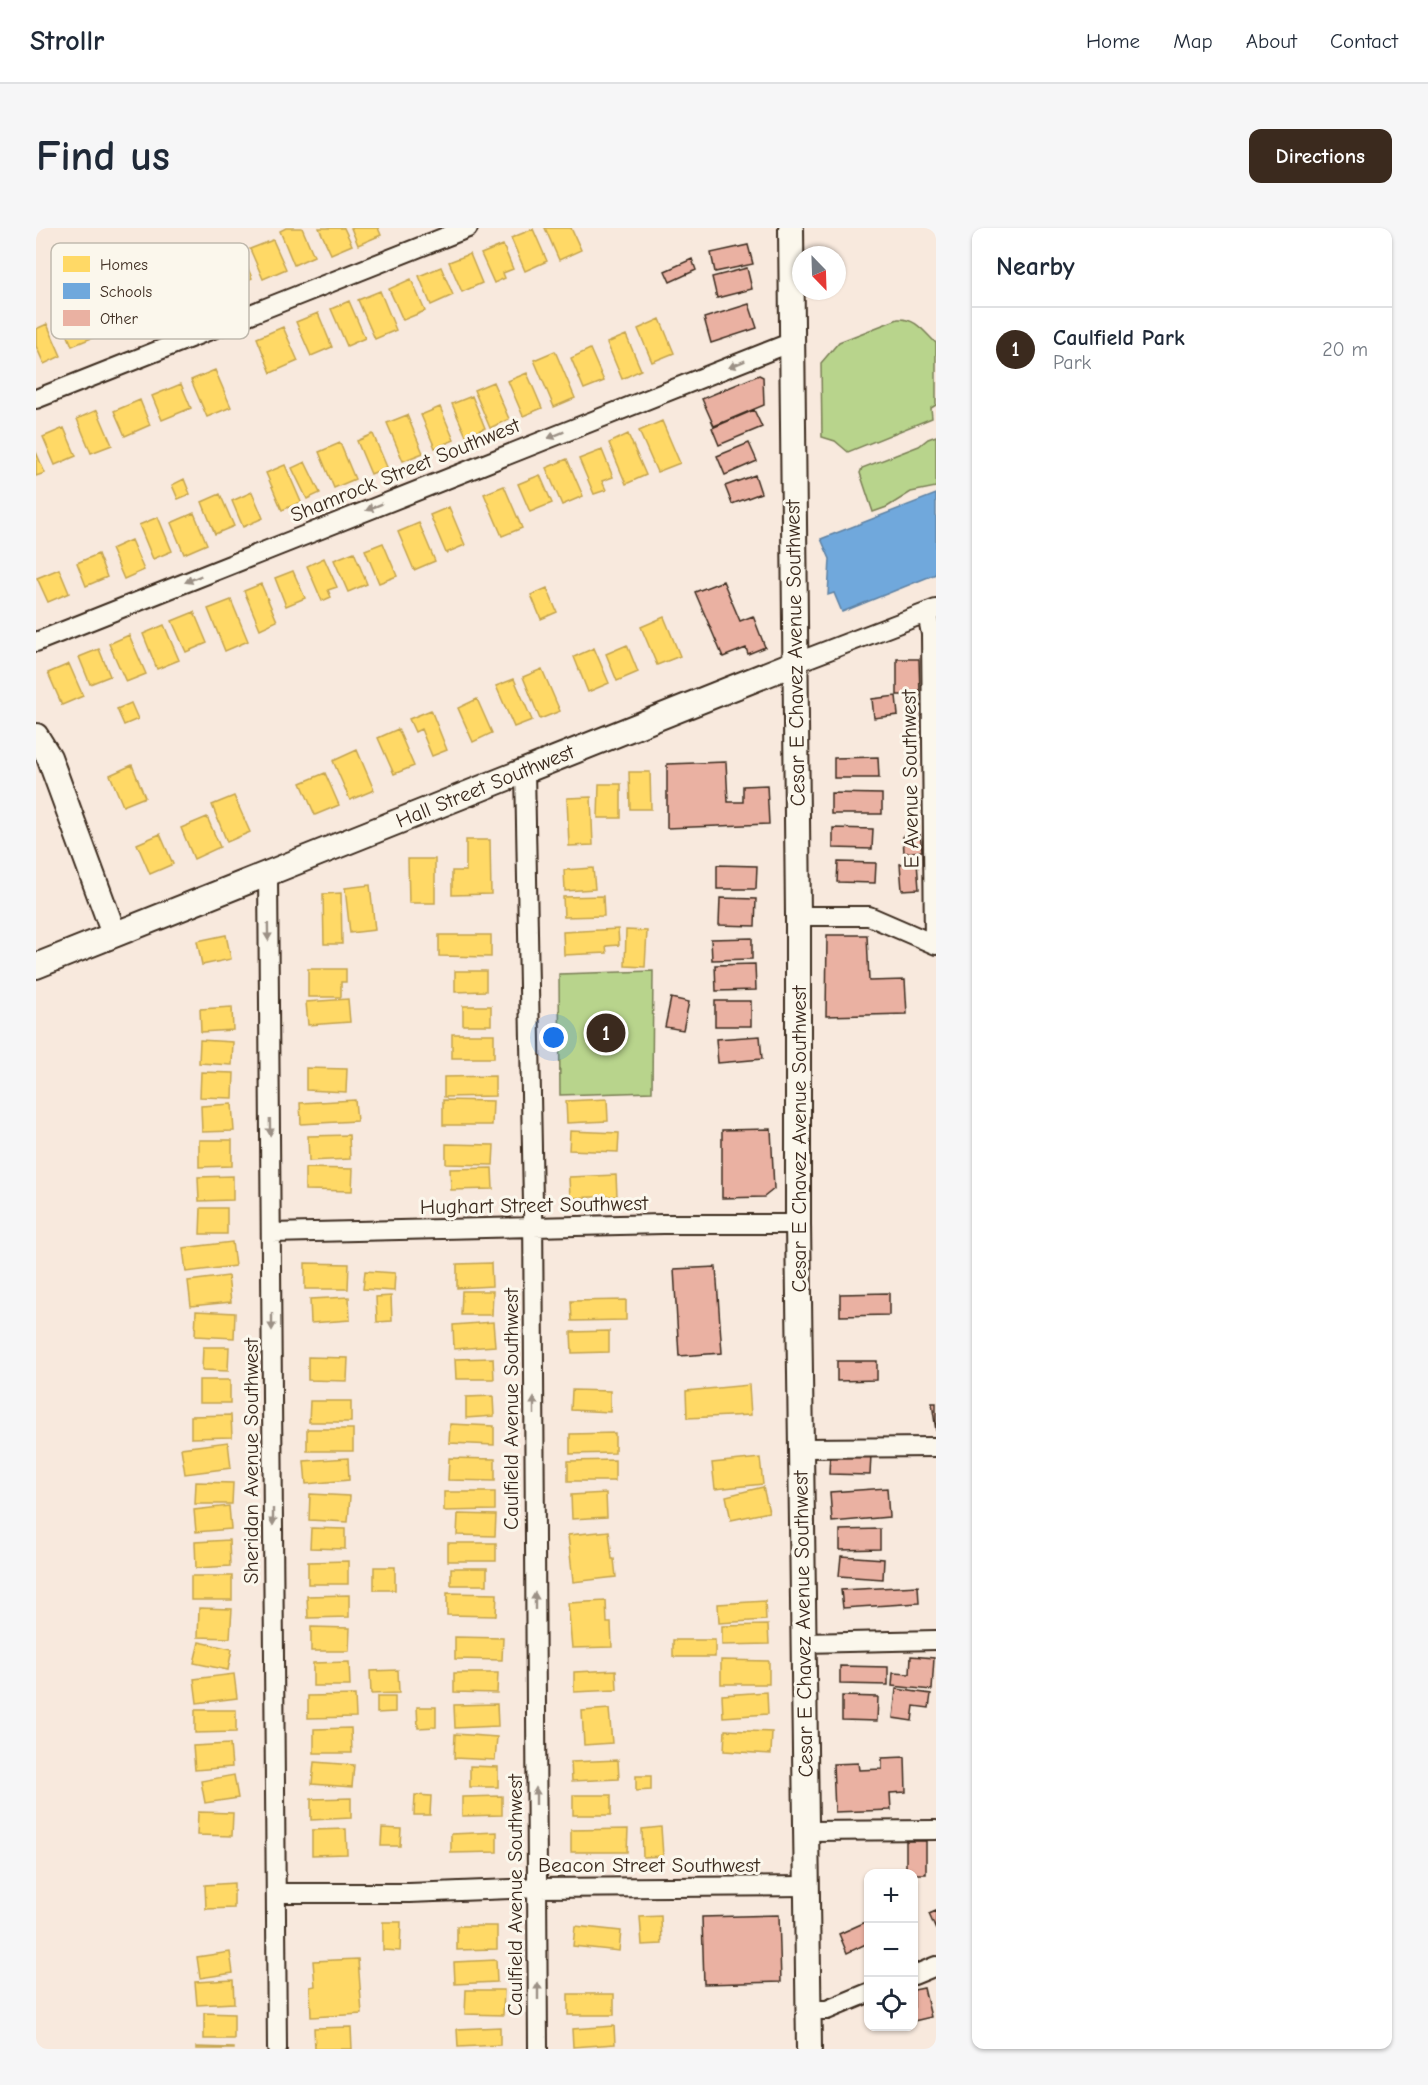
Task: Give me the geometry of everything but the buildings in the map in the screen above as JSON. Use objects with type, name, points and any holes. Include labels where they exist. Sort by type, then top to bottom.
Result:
[{"type":"main road","name":"Cesar E Chavez Avenue Southwest","points":[[791,228],[798,916],[798,1224],[809,2049]]},
{"type":"main road","name":"Hall Street Southwest","points":[[36,966],[795,663]]},
{"type":"main road","points":[[36,736],[49,757],[114,934]]},
{"type":"street","points":[[249,315],[468,228]]},
{"type":"street","points":[[36,399],[188,339]]},
{"type":"street","name":"Shamrock Street Southwest","points":[[36,642],[792,342]]},
{"type":"street","name":"Hall Street Southwest","points":[[795,663],[931,611]]},
{"type":"street","name":"E Avenue Southwest","points":[[931,611],[935,945]]},
{"type":"street","name":"Caulfield Avenue Southwest","points":[[525,770],[533,1227],[538,2049]]},
{"type":"street","name":"Sheridan Avenue Southwest","points":[[268,873],[277,2049]]},
{"type":"street","points":[[798,916],[868,916],[935,945]]},
{"type":"street","name":"Hughart Street Southwest","points":[[271,1233],[798,1224]]},
{"type":"street","points":[[802,1448],[936,1447]]},
{"type":"street","points":[[804,1643],[936,1640]]},
{"type":"street","points":[[806,1831],[936,1830]]},
{"type":"street","name":"Beacon Street Southwest","points":[[276,1893],[806,1886]]},
{"type":"street","points":[[918,1973],[936,1966]]},
{"type":"street","points":[[807,2010],[827,2010],[864,1995]]},
{"type":"green space","points":[[898,319],[915,323],[936,343],[936,405],[931,408],[932,418],[848,452],[835,441],[822,437],[821,363],[839,342]]},
{"type":"green space","points":[[936,436],[936,487],[911,492],[887,507],[873,512],[860,473],[862,468],[919,446]]},
{"type":"green space","points":[[653,971],[652,1092],[560,1095],[559,974]]},
{"type":"place","name":"Caulfield Park","points":[[606,1033]]}]
